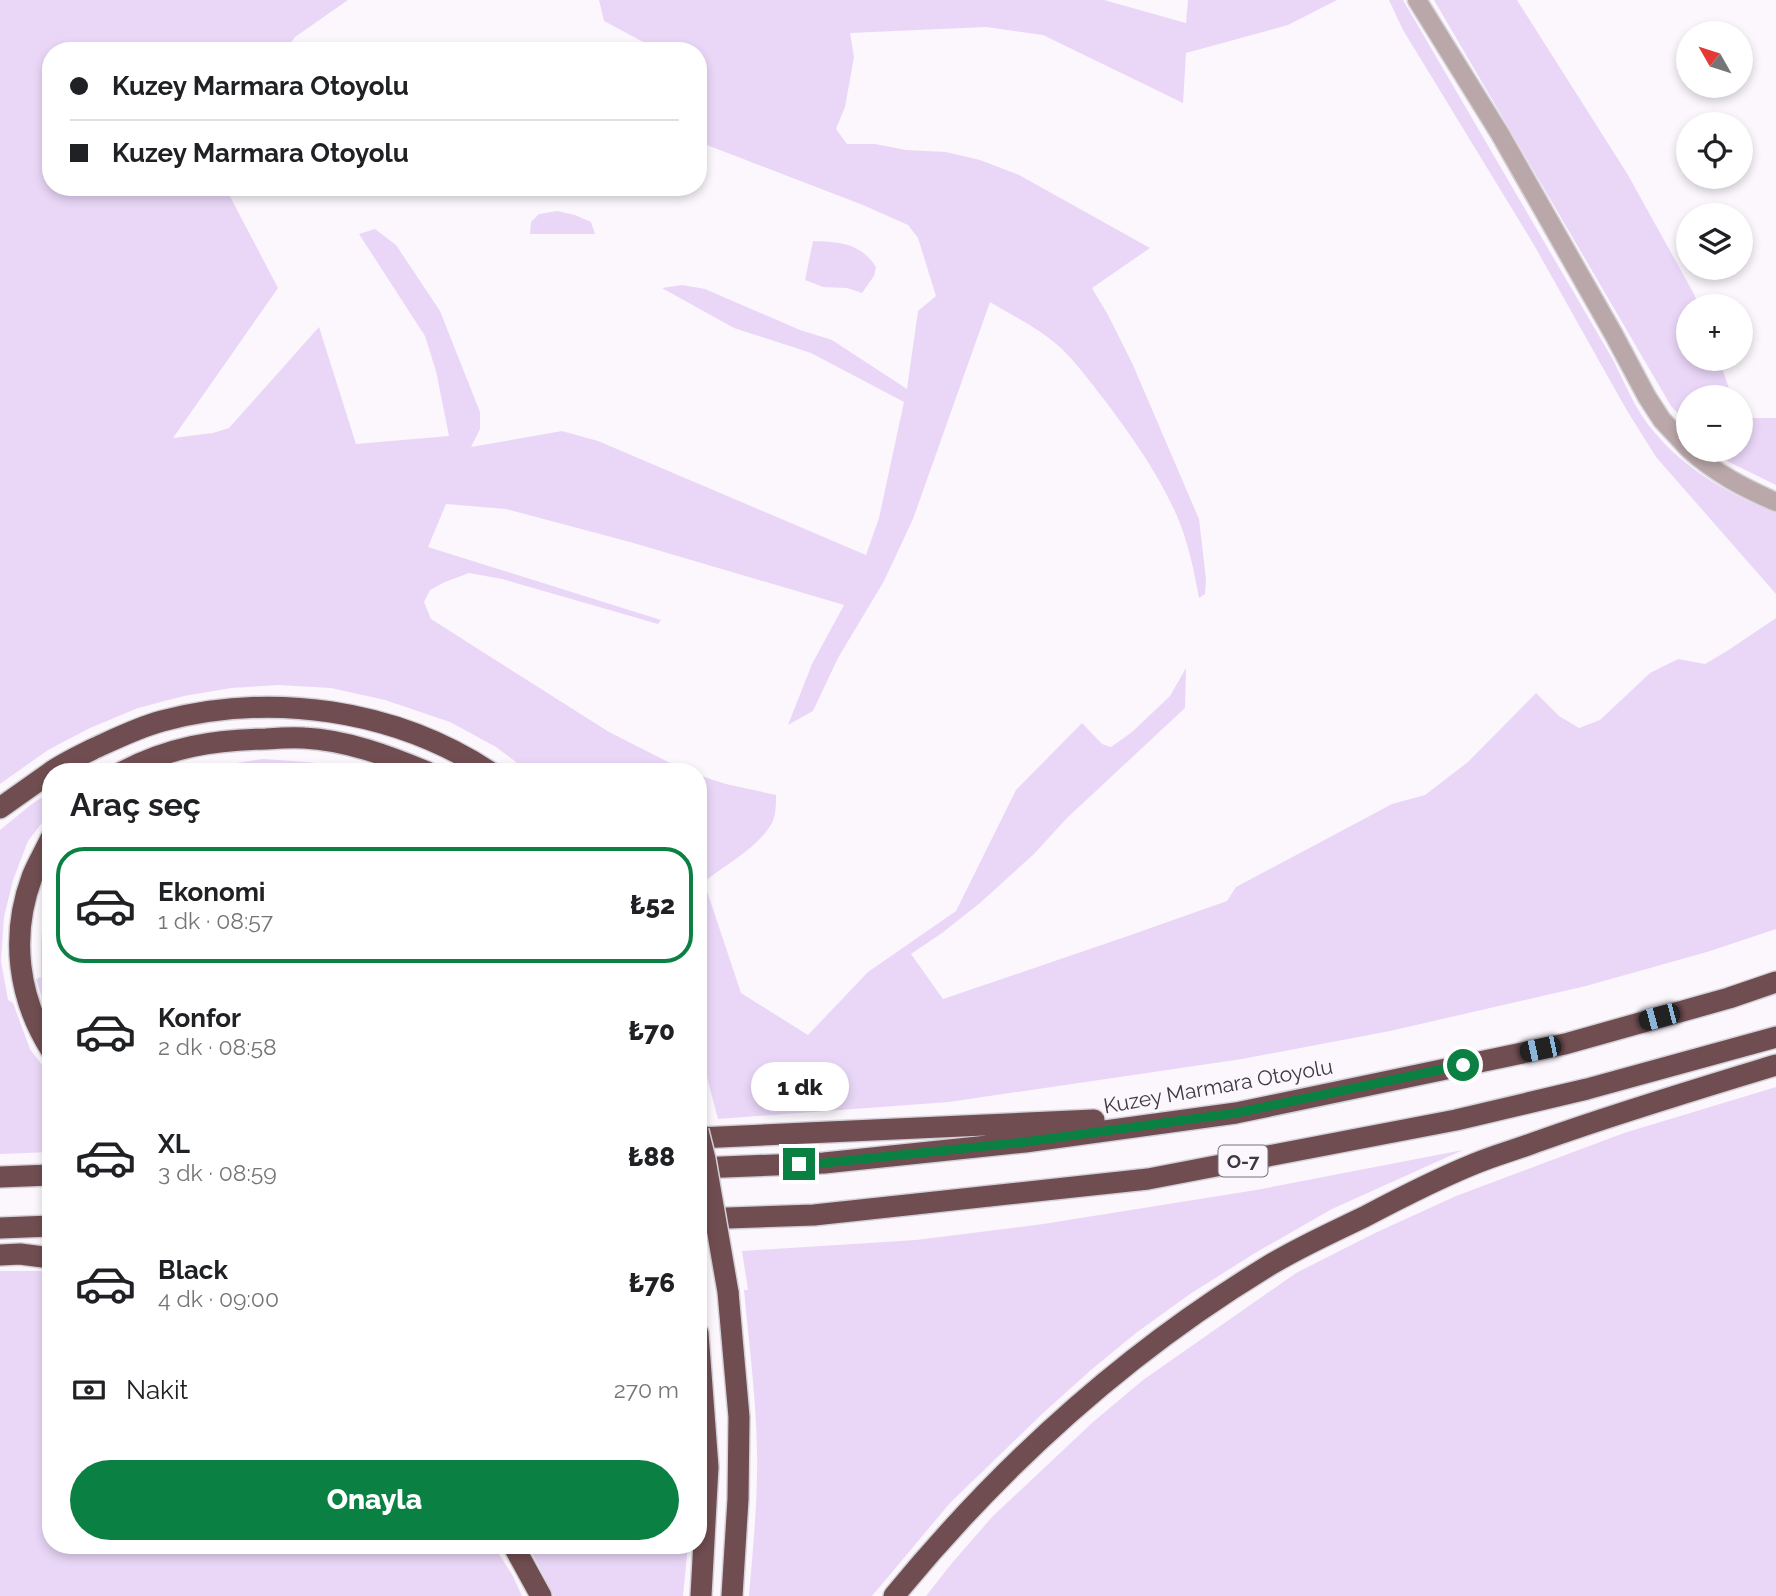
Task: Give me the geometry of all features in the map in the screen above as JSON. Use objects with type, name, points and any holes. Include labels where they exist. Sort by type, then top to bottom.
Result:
[{"type":"highway","points":[[68,763],[114,739],[160,722],[201,713],[295,707],[340,712],[383,723],[425,738],[476,763]]},
{"type":"highway","points":[[139,763],[186,747],[235,740],[304,738],[352,746],[407,763]]},
{"type":"highway","points":[[0,808],[42,778]]},
{"type":"highway","points":[[42,857],[32,878],[22,915],[18,944],[22,984],[33,1018],[42,1034]]},
{"type":"highway","name":"Kuzey Marmara Otoyolu","points":[[707,1168],[824,1163],[1025,1142],[1236,1113],[1565,1044],[1729,998],[1776,982]]},
{"type":"highway","name":"O-7","points":[[707,1219],[814,1215],[1148,1179],[1456,1120],[1587,1089],[1776,1037]]},
{"type":"highway","points":[[894,1596],[932,1549],[1069,1412],[1200,1310],[1266,1267],[1474,1164],[1598,1120],[1776,1065]]},
{"type":"highway","points":[[707,1138],[1236,1113]]},
{"type":"highway","points":[[707,1171],[728,1292],[739,1417],[738,1499],[732,1596]]},
{"type":"highway","points":[[0,1177],[42,1175]]},
{"type":"highway","points":[[0,1228],[42,1226]]},
{"type":"highway","points":[[0,1255],[42,1257]]},
{"type":"highway","points":[[707,1454],[707,1485]]},
{"type":"highway","points":[[518,1554],[541,1596]]},
{"type":"highway","points":[[701,1596],[703,1554]]},
{"type":"street","points":[[1418,0],[1500,134],[1647,397],[1676,435]]},
{"type":"street","points":[[1704,462],[1750,491],[1776,502]]},
{"type":"shaded area","points":[[0,0],[348,0],[291,42],[42,42],[42,196],[230,196],[278,288],[173,438],[213,433],[229,428],[319,327],[356,444],[449,436],[436,371],[425,336],[359,234],[375,229],[396,245],[440,311],[480,412],[480,429],[471,447],[562,431],[598,441],[866,555],[879,518],[904,402],[811,353],[734,328],[662,288],[682,285],[705,289],[800,330],[832,340],[907,389],[918,311],[936,296],[918,238],[908,225],[863,205],[707,145],[707,42],[643,42],[604,21],[599,0],[1104,0],[1186,23],[1188,0],[1337,0],[1288,25],[1186,53],[1183,103],[1043,35],[986,27],[850,33],[854,57],[845,107],[836,129],[847,144],[875,144],[906,150],[946,152],[980,160],[1019,175],[1150,248],[1092,288],[1133,365],[1199,519],[1206,579],[1205,594],[1199,598],[1181,526],[1145,457],[1085,375],[1062,349],[1036,329],[990,302],[913,519],[884,581],[838,658],[813,711],[788,725],[812,664],[844,605],[630,542],[506,509],[446,504],[428,547],[661,620],[658,624],[502,579],[469,573],[430,590],[424,602],[431,619],[609,732],[670,763],[517,763],[496,747],[450,722],[385,700],[331,688],[278,685],[231,688],[138,708],[90,728],[48,750],[0,784]]},
{"type":"shaded area","points":[[1389,0],[1403,0],[1612,358],[1636,407],[1648,425],[1676,454],[1676,462],[1685,462],[1726,490],[1776,513],[1776,594],[1656,457],[1534,245],[1403,30]]},
{"type":"shaded area","points":[[1434,0],[1517,0],[1628,175],[1676,262],[1676,280],[1686,280],[1694,294],[1676,294],[1676,371],[1723,371],[1728,385],[1676,385],[1676,411]]},
{"type":"shaded area","points":[[557,211],[591,222],[595,234],[530,234],[531,222],[539,214]]},
{"type":"shaded area","points":[[813,241],[849,245],[870,259],[876,267],[874,276],[862,293],[847,288],[823,287],[805,280]]},
{"type":"shaded area","points":[[1753,418],[1776,418],[1776,485],[1729,462],[1753,462]]},
{"type":"shaded area","points":[[1776,618],[1776,929],[1707,952],[1586,986],[1390,1031],[1242,1059],[949,1102],[718,1119],[707,1077],[707,891],[741,993],[808,1035],[868,972],[956,911],[1016,790],[1082,723],[1102,744],[1111,747],[1132,732],[1170,696],[1186,668],[1185,708],[980,903],[911,954],[943,999],[1227,901],[1236,887],[1392,804],[1425,795],[1468,762],[1536,693],[1559,716],[1579,728],[1600,720],[1650,673],[1678,659],[1705,664]]},
{"type":"shaded area","points":[[263,759],[316,763],[236,763]]},
{"type":"shaded area","points":[[707,778],[776,795],[772,823],[750,848],[707,880]]},
{"type":"shaded area","points":[[42,797],[42,823],[28,841],[13,880],[4,917],[1,961],[8,1000],[13,1003],[30,1049],[42,1065],[42,1152],[0,1154],[0,830]]},
{"type":"shaded area","points":[[42,932],[42,998],[36,979],[41,977]]},
{"type":"shaded area","points":[[1776,1087],[1776,1596],[926,1596],[993,1516],[1093,1422],[1143,1380],[1296,1273],[1456,1196],[1624,1133]]},
{"type":"shaded area","points":[[1463,1150],[1332,1209],[1190,1294],[1136,1333],[1042,1414],[950,1503],[872,1596],[749,1596],[757,1451],[744,1290],[748,1290],[742,1251],[916,1240],[1043,1224],[1256,1190]]},
{"type":"shaded area","points":[[0,1271],[42,1271],[42,1554],[499,1554],[522,1596],[0,1596]]},
{"type":"shaded area","points":[[533,1554],[687,1554],[683,1596],[554,1596]]},
{"type":"route","points":[[799,1164],[1025,1142],[1236,1113],[1463,1065]]}]
